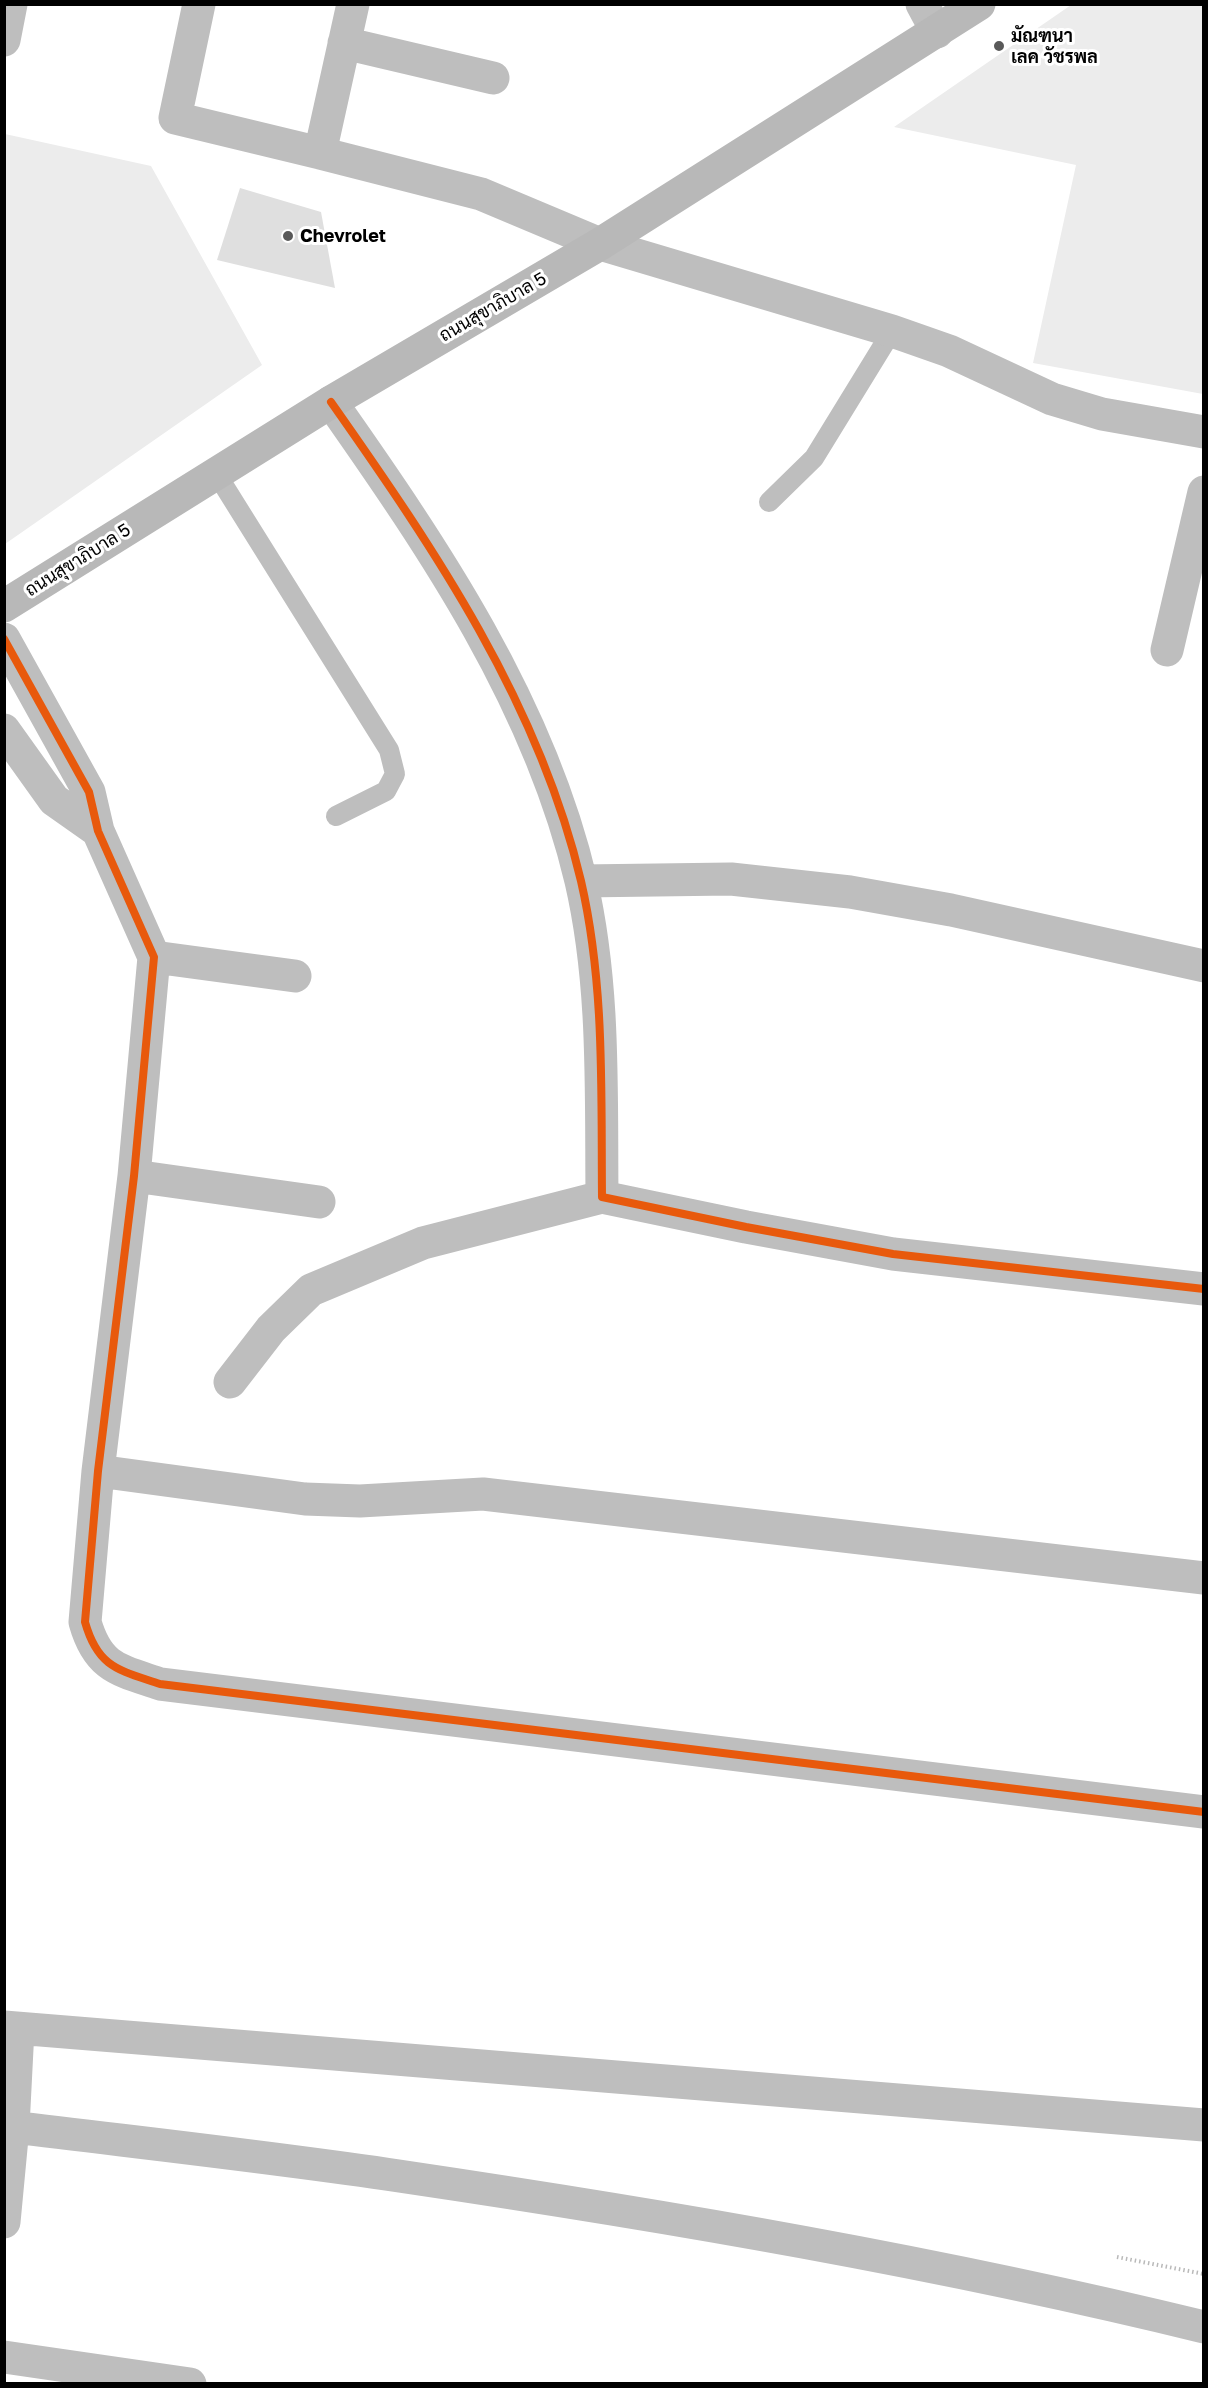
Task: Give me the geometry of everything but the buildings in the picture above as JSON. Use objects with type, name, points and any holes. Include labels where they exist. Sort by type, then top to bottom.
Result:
[{"type":"main road","name":"ถนนสุขาภิบาล 5","points":[[4,606],[331,402],[600,244],[929,18],[979,4]]},
{"type":"street","points":[[4,40],[12,4]]},
{"type":"street","points":[[199,4],[175,118],[481,194],[600,244],[892,331],[949,351],[1052,399],[1102,414],[1203,432]]},
{"type":"street","points":[[320,153],[353,4]]},
{"type":"street","points":[[344,43],[493,78]]},
{"type":"street","points":[[331,402],[392,490],[487,640],[543,762],[581,881],[600,1010],[603,1197]]},
{"type":"street","points":[[1167,650],[1203,492]]},
{"type":"street","points":[[4,639],[89,792],[98,831],[154,957],[134,1176],[98,1470],[85,1622],[91,1644],[101,1658],[124,1672],[160,1684],[1203,1812]]},
{"type":"street","points":[[4,730],[54,800],[98,831]]},
{"type":"street","points":[[581,881],[731,879],[850,892],[951,909],[1203,966]]},
{"type":"street","points":[[154,957],[295,975]]},
{"type":"street","points":[[134,1176],[319,1202]]},
{"type":"street","points":[[230,1382],[271,1329],[310,1290],[423,1243],[603,1197],[746,1227],[893,1254],[1203,1289]]},
{"type":"street","points":[[98,1470],[305,1499],[360,1501],[483,1494],[1203,1578]]},
{"type":"street","points":[[4,2222],[13,2127],[11,2028],[1203,2125]]},
{"type":"street","points":[[13,2127],[397,2176],[820,2244],[1070,2294],[1203,2327]]},
{"type":"street","points":[[4,2357],[190,2384]]},
{"type":"lane","points":[[769,502],[819,450],[892,331]]},
{"type":"lane","points":[[216,473],[389,750],[395,774],[386,790],[336,816]]},
{"type":"path","points":[[1117,2258],[1203,2274]]},
{"type":"shaded area","points":[[1071,5],[1203,5],[1203,394],[1033,363],[1076,165],[894,127]]},
{"type":"shaded area","points":[[5,134],[151,166],[262,365],[5,544]]},
{"type":"cycle path","points":[[331,402],[408,514],[479,630],[511,690],[539,752],[562,815],[581,881],[594,959],[600,1039],[602,1197],[893,1254],[1204,1289]]},
{"type":"cycle path","points":[[4,639],[89,792],[98,831],[154,957],[134,1176],[98,1471],[85,1622],[96,1649],[104,1658],[122,1670],[160,1684],[1204,1812]]},
{"type":"place","name":"มัณฑนา เลค วัชรพล","points":[[999,46]]},
{"type":"place","name":"Chevrolet","points":[[288,236]]}]
